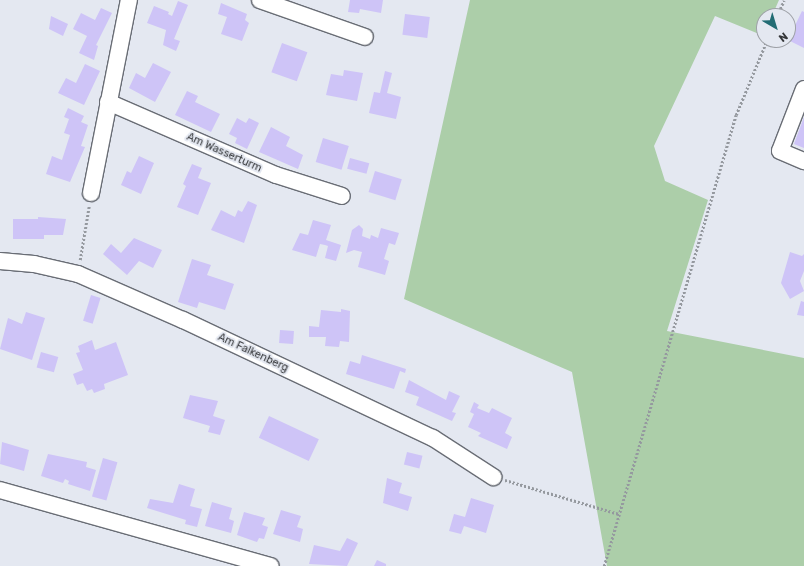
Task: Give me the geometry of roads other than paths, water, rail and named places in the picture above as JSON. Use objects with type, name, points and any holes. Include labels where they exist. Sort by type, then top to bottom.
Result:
[{"type":"street","points":[[91,194],[129,0]]},
{"type":"street","points":[[260,0],[365,37]]},
{"type":"street","points":[[804,89],[780,151],[804,161]]},
{"type":"street","name":"Am Wasserturm","points":[[108,102],[276,175],[342,196]]},
{"type":"street","name":"Am Falkenberg","points":[[0,261],[34,264],[78,274],[183,320],[433,438],[493,477]]},
{"type":"street","points":[[0,490],[271,566]]}]
